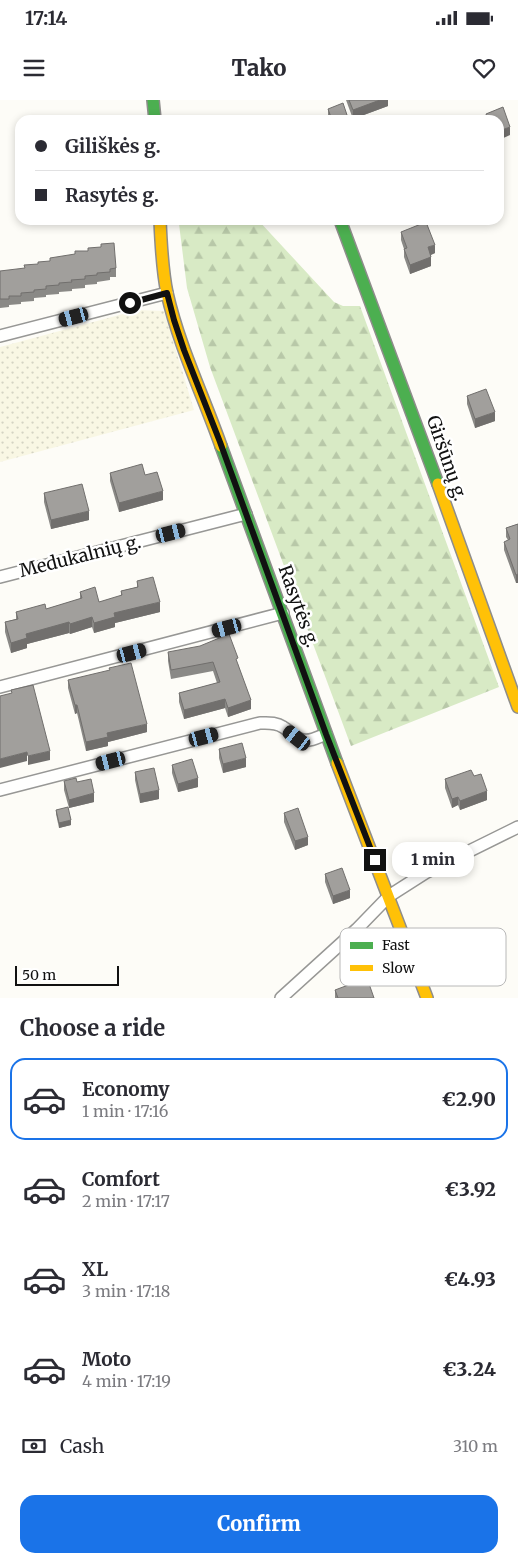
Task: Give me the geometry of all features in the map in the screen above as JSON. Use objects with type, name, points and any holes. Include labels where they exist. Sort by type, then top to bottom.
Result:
[{"type":"main road","points":[[154,100],[154,115]]},
{"type":"main road","name":"Rasytės g.","points":[[160,225],[163,270],[167,293],[184,350],[283,613],[326,734],[401,928]]},
{"type":"main road","name":"Giršūnų g.","points":[[342,225],[414,416],[453,530],[518,708]]},
{"type":"main road","name":"Rasytės g.","points":[[423,986],[427,998]]},
{"type":"street","points":[[0,336],[167,293]]},
{"type":"street","name":"Medukalnių g.","points":[[0,577],[246,514]]},
{"type":"street","points":[[0,687],[283,613]]},
{"type":"street","points":[[0,790],[260,723],[274,722],[283,726],[297,738],[304,740],[326,734]]},
{"type":"street","points":[[358,928],[389,896],[424,873],[518,826]]},
{"type":"street","points":[[281,998],[340,944]]},
{"type":"shaded area","points":[[138,310],[164,311],[194,410],[0,462],[0,347]]},
{"type":"green space","points":[[179,225],[263,225],[334,302],[343,306],[360,306],[499,687],[351,746],[210,367],[187,288]]},
{"type":"building","points":[[349,100],[380,100],[353,110]]},
{"type":"building","points":[[343,103],[347,115],[330,115],[328,109]]},
{"type":"building","points":[[503,107],[510,127],[504,129],[504,115],[486,114]]},
{"type":"building","points":[[418,225],[427,225],[435,245],[428,247],[431,257],[410,265],[404,249],[407,248],[401,232]]},
{"type":"building","points":[[114,243],[116,268],[110,269],[110,272],[85,276],[85,279],[71,280],[72,282],[59,283],[59,285],[46,286],[46,289],[21,293],[21,296],[9,296],[9,299],[0,299],[0,271],[25,268],[24,265],[38,264],[38,262],[50,261],[50,258],[75,254],[75,251],[88,251],[88,248],[101,247],[101,244]]},
{"type":"building","points":[[486,389],[495,412],[475,419],[467,396]]},
{"type":"building","points":[[142,464],[145,475],[157,472],[163,491],[119,503],[110,473]]},
{"type":"building","points":[[82,484],[89,511],[51,520],[44,493]]},
{"type":"building","points":[[518,524],[518,574],[516,575],[504,542],[510,539],[506,528]]},
{"type":"building","points":[[153,577],[160,602],[114,613],[115,617],[94,623],[92,617],[70,624],[69,622],[26,634],[27,638],[11,643],[5,622],[18,619],[16,612],[45,604],[46,609],[82,598],[80,592],[95,587],[99,602],[122,595],[121,591],[138,587],[137,581]]},
{"type":"building","points":[[229,634],[251,700],[228,708],[225,699],[184,710],[179,693],[220,682],[213,662],[171,670],[168,652],[200,646]]},
{"type":"building","points":[[131,663],[147,724],[107,733],[108,737],[86,742],[77,705],[75,705],[68,680]]},
{"type":"building","points":[[33,685],[50,751],[28,756],[27,752],[0,759],[0,696],[12,693],[11,690]]},
{"type":"building","points":[[242,743],[246,758],[223,764],[219,749]]},
{"type":"building","points":[[192,759],[198,778],[178,784],[172,765]]},
{"type":"building","points":[[154,768],[159,790],[140,794],[135,772]]},
{"type":"building","points":[[471,770],[474,776],[481,774],[487,791],[460,801],[458,797],[452,799],[445,779]]},
{"type":"building","points":[[76,778],[77,782],[91,779],[94,793],[69,800],[64,781]]},
{"type":"building","points":[[68,807],[71,820],[59,823],[56,810]]},
{"type":"building","points":[[298,808],[308,837],[295,841],[284,813]]},
{"type":"building","points":[[342,868],[350,890],[333,896],[325,874]]},
{"type":"building","points":[[346,986],[370,986],[374,998],[338,998],[335,990]]},
{"type":"traffic: fast","points":[[153,100],[154,115]]},
{"type":"traffic: fast","points":[[342,225],[438,484]]},
{"type":"traffic: fast","points":[[221,446],[337,763]]},
{"type":"traffic: slow","points":[[160,225],[164,275],[172,313],[221,446]]},
{"type":"traffic: slow","points":[[438,484],[518,707]]},
{"type":"traffic: slow","points":[[337,763],[400,928]]},
{"type":"traffic: slow","points":[[422,986],[427,998]]},
{"type":"route","points":[[130,303],[167,293],[184,350],[220,442],[326,734],[375,860]]}]
